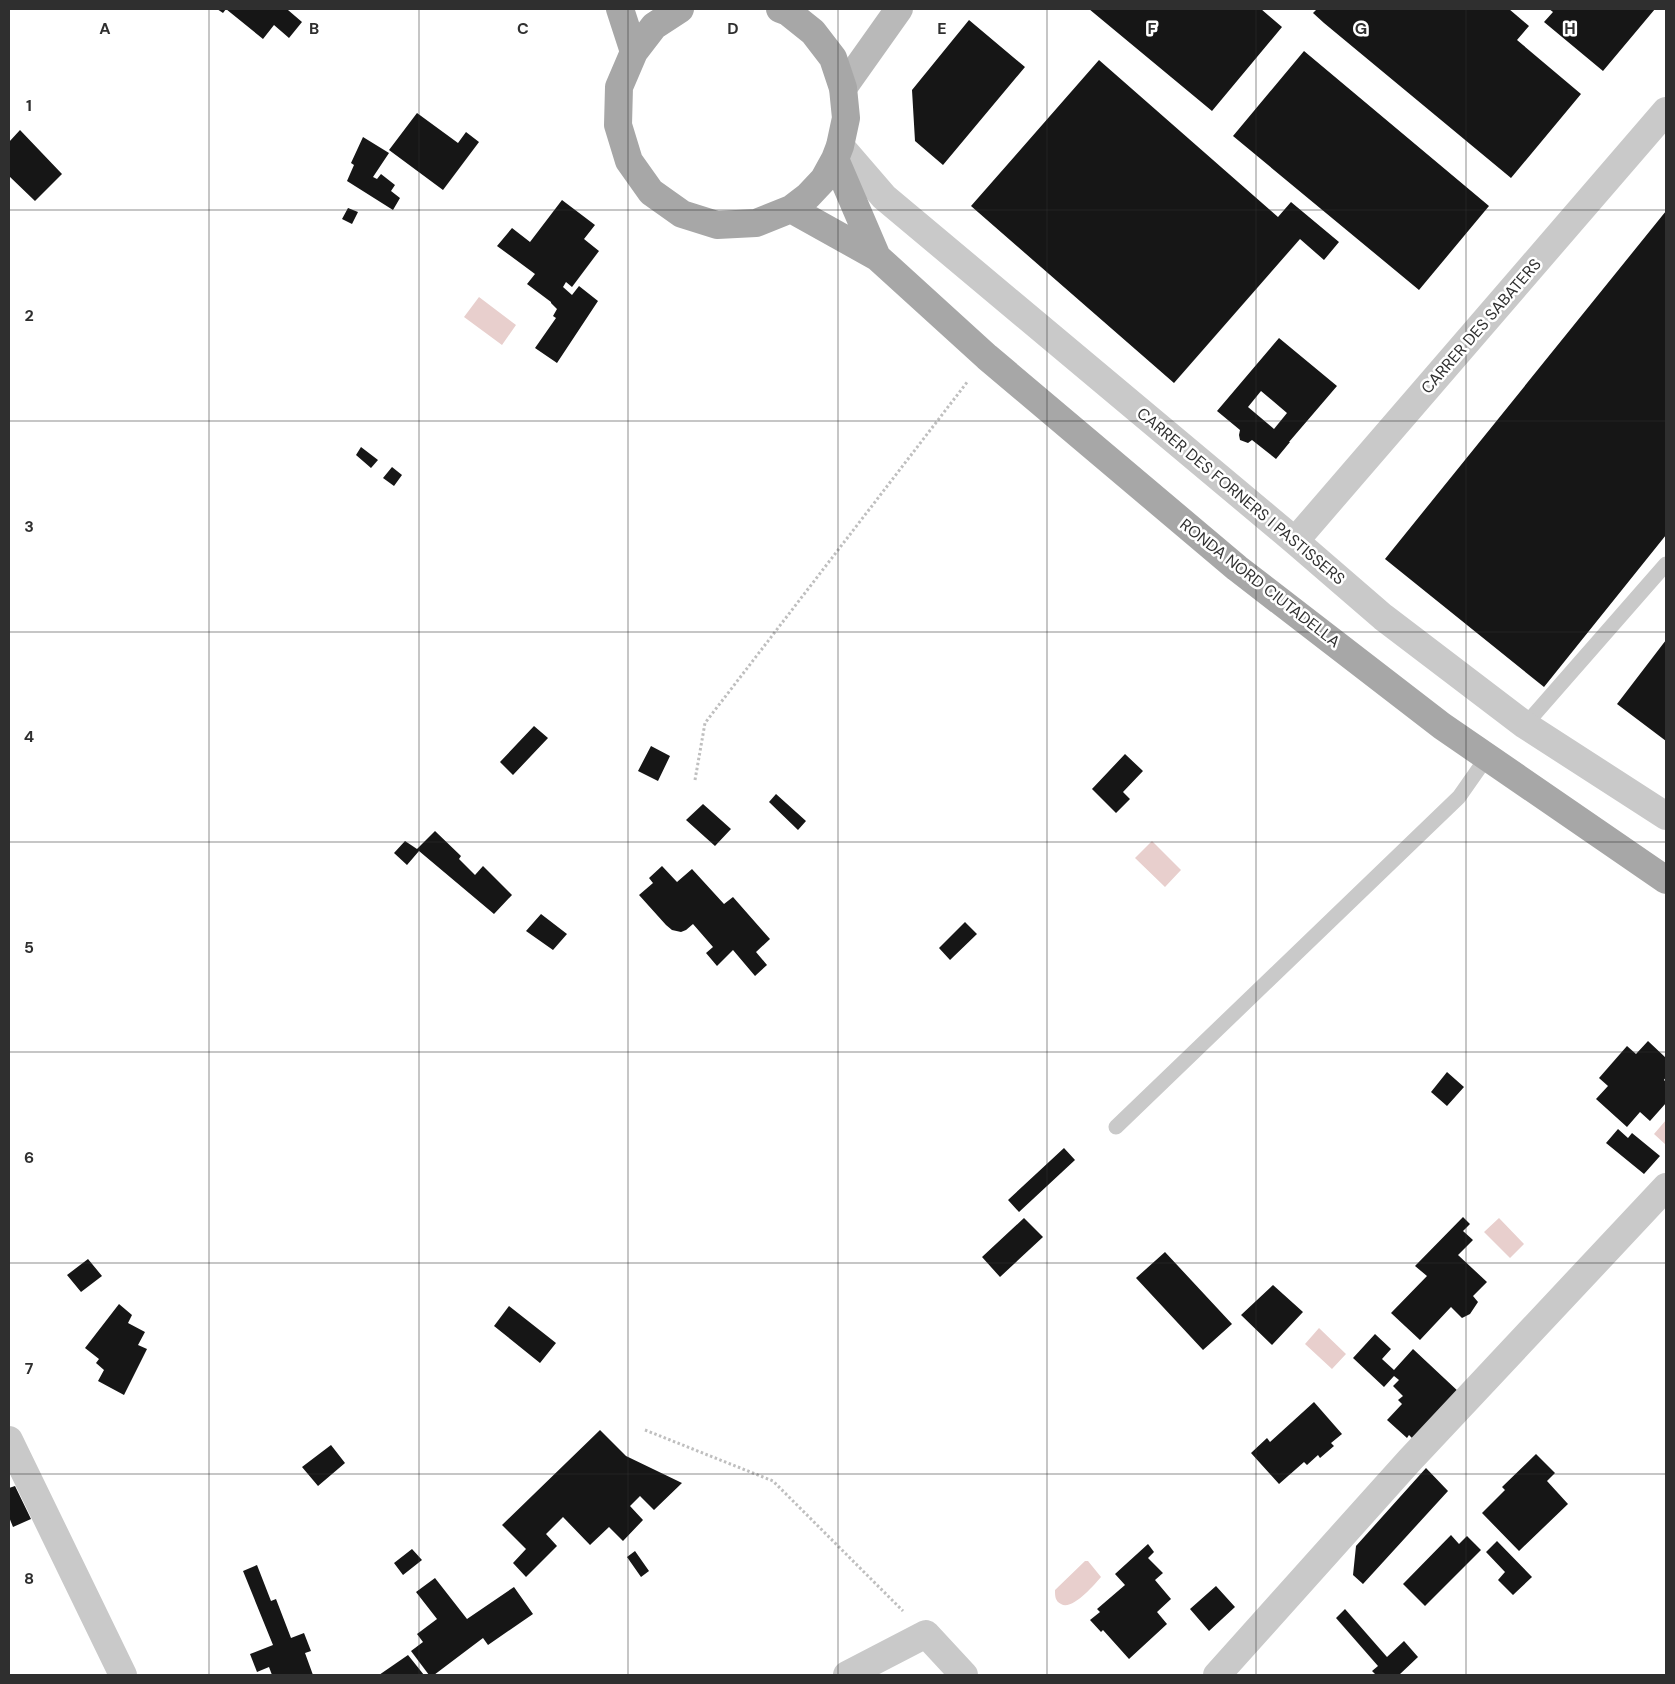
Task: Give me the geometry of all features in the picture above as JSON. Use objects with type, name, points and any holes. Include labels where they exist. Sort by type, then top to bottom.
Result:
[{"type":"main road","points":[[620,9],[634,52]]},
{"type":"main road","points":[[680,9],[654,26],[634,52],[619,87],[618,125],[629,161],[651,192],[682,214],[717,225],[756,223],[791,210],[819,185],[838,153],[846,118],[843,88],[833,58],[813,32],[791,10]]},
{"type":"main road","name":"RONDA NORD CIUTADELLA","points":[[838,153],[876,257]]},
{"type":"main road","name":"RONDA NORD CIUTADELLA","points":[[791,210],[876,257],[987,357],[1237,568],[1442,726],[1666,880]]},
{"type":"street","points":[[843,88],[899,9]]},
{"type":"street","name":"CARRER DES SABATERS","points":[[1295,541],[1666,111]]},
{"type":"street","name":"CARRER DES FORNERS I PASTISSERS","points":[[838,153],[884,196],[1383,617],[1525,725],[1666,816]]},
{"type":"street","points":[[1218,1675],[1409,1461],[1666,1187]]},
{"type":"street","points":[[9,1440],[123,1675]]},
{"type":"street","points":[[847,1675],[926,1634],[964,1675]]},
{"type":"lane","points":[[1525,725],[1666,564]]},
{"type":"lane","points":[[1116,1127],[1459,797],[1487,757]]},
{"type":"path","points":[[695,780],[706,723],[987,357]]},
{"type":"path","points":[[645,1430],[773,1481],[926,1634]]},
{"type":"shaded area","points":[[479,297],[516,325],[502,345],[464,317]]},
{"type":"shaded area","points":[[1152,841],[1181,870],[1165,887],[1135,858]]},
{"type":"shaded area","points":[[1666,1120],[1666,1145],[1654,1134]]},
{"type":"shaded area","points":[[1499,1218],[1524,1244],[1510,1258],[1484,1232]]},
{"type":"shaded area","points":[[1319,1328],[1346,1354],[1332,1369],[1305,1344]]},
{"type":"shaded area","points":[[1085,1561],[1088,1561],[1101,1577],[1077,1601],[1066,1605],[1059,1603],[1056,1600],[1055,1590]]},
{"type":"building","points":[[217,9],[226,9],[223,13]]},
{"type":"building","points":[[226,9],[289,9],[302,22],[289,38],[274,25],[263,39]]},
{"type":"building","points":[[1089,9],[1261,9],[1282,27],[1212,111]]},
{"type":"building","points":[[1317,9],[1509,9],[1529,26],[1517,40],[1581,94],[1511,178],[1324,23],[1313,13]]},
{"type":"building","points":[[1549,9],[1655,9],[1603,71],[1544,22],[1553,12]]},
{"type":"building","points":[[969,20],[1025,67],[943,165],[915,141],[912,90]]},
{"type":"building","points":[[1304,51],[1489,206],[1419,290],[1233,136]]},
{"type":"building","points":[[1099,60],[1278,217],[1291,202],[1339,242],[1324,260],[1300,239],[1174,383],[971,206]]},
{"type":"building","points":[[417,113],[458,143],[466,132],[479,142],[443,190],[389,150]]},
{"type":"building","points":[[20,130],[62,174],[35,201],[9,176],[9,142]]},
{"type":"building","points":[[363,137],[389,153],[373,177],[377,179],[381,174],[395,185],[391,191],[400,198],[393,210],[347,181],[354,165],[351,163]]},
{"type":"building","points":[[562,200],[595,225],[584,239],[599,251],[572,287],[566,282],[563,287],[572,295],[579,286],[598,301],[557,363],[535,348],[556,318],[553,316],[557,309],[551,302],[527,284],[535,274],[497,246],[512,228],[530,242]]},
{"type":"building","points":[[348,208],[358,212],[352,224],[342,219]]},
{"type":"building","points":[[1666,211],[1666,535],[1544,687],[1385,559]]},
{"type":"building","points":[[1279,338],[1337,386],[1276,459],[1252,440],[1248,443],[1240,440],[1240,430],[1217,411]],"holes":[[[1261,391],[1287,413],[1274,429],[1248,407]]]},
{"type":"building","points":[[361,447],[378,460],[371,468],[356,455]]},
{"type":"building","points":[[392,467],[402,475],[394,486],[383,478]]},
{"type":"building","points":[[1666,640],[1666,741],[1617,704]]},
{"type":"building","points":[[534,726],[548,738],[513,775],[500,762]]},
{"type":"building","points":[[651,746],[670,756],[658,781],[638,771]]},
{"type":"building","points":[[1125,754],[1143,771],[1123,792],[1130,799],[1116,813],[1092,789]]},
{"type":"building","points":[[776,794],[806,821],[798,830],[769,802]]},
{"type":"building","points":[[703,804],[731,829],[715,846],[686,820]]},
{"type":"building","points":[[435,831],[461,856],[459,859],[475,875],[483,866],[512,895],[494,914],[419,851],[407,865],[394,853],[405,841],[417,849]]},
{"type":"building","points":[[662,866],[677,882],[692,869],[724,904],[733,897],[770,939],[756,952],[767,965],[755,976],[733,950],[717,966],[706,953],[713,947],[693,924],[681,932],[672,930],[666,925],[639,895],[653,883],[649,878]]},
{"type":"building","points":[[541,914],[567,934],[553,950],[526,931]]},
{"type":"building","points":[[965,922],[977,934],[950,960],[939,948]]},
{"type":"building","points":[[1648,1041],[1666,1058],[1666,1077],[1664,1080],[1666,1082],[1666,1103],[1650,1121],[1640,1112],[1627,1127],[1596,1099],[1608,1086],[1599,1078],[1627,1046],[1636,1054]]},
{"type":"building","points":[[1447,1072],[1464,1087],[1447,1106],[1431,1092]]},
{"type":"building","points":[[1618,1129],[1628,1138],[1632,1133],[1660,1156],[1644,1174],[1606,1143]]},
{"type":"building","points":[[1064,1148],[1075,1160],[1019,1212],[1008,1200]]},
{"type":"building","points":[[1463,1217],[1470,1224],[1463,1231],[1473,1240],[1458,1255],[1487,1282],[1473,1296],[1478,1302],[1470,1314],[1462,1318],[1451,1307],[1420,1340],[1391,1313],[1427,1276],[1415,1266]]},
{"type":"building","points":[[1024,1218],[1043,1237],[1000,1277],[982,1257]]},
{"type":"building","points":[[1165,1252],[1232,1324],[1203,1350],[1136,1278]]},
{"type":"building","points":[[88,1259],[102,1276],[81,1292],[67,1275]]},
{"type":"building","points":[[1273,1285],[1303,1312],[1272,1345],[1241,1315]]},
{"type":"building","points":[[119,1304],[132,1315],[128,1323],[145,1332],[138,1345],[147,1349],[124,1395],[98,1381],[104,1370],[96,1363],[99,1359],[85,1348]]},
{"type":"building","points":[[509,1306],[556,1343],[540,1363],[494,1326]]},
{"type":"building","points":[[1375,1334],[1391,1349],[1382,1359],[1394,1370],[1413,1349],[1460,1393],[1416,1442],[1409,1435],[1407,1438],[1387,1420],[1402,1404],[1398,1400],[1403,1396],[1393,1386],[1399,1380],[1394,1376],[1384,1387],[1353,1358]]},
{"type":"building","points":[[1314,1402],[1342,1434],[1331,1443],[1334,1446],[1320,1458],[1318,1455],[1307,1465],[1304,1462],[1279,1484],[1251,1453],[1267,1438],[1270,1442]]},
{"type":"building","points":[[600,1430],[626,1456],[682,1483],[654,1510],[640,1496],[630,1506],[643,1520],[623,1541],[609,1527],[590,1545],[563,1517],[546,1534],[557,1546],[526,1577],[513,1563],[526,1549],[502,1525]]},
{"type":"building","points":[[331,1445],[345,1463],[318,1486],[302,1467]]},
{"type":"building","points":[[1536,1454],[1555,1473],[1547,1481],[1568,1504],[1519,1551],[1482,1513],[1505,1490],[1502,1487]]},
{"type":"building","points":[[1426,1468],[1448,1491],[1363,1584],[1353,1575],[1356,1546]]},
{"type":"building","points":[[15,1486],[31,1519],[13,1527],[9,1517],[9,1488]]},
{"type":"building","points":[[1451,1535],[1459,1544],[1467,1536],[1481,1550],[1425,1606],[1403,1584]]},
{"type":"building","points":[[1497,1541],[1532,1577],[1513,1595],[1498,1580],[1505,1572],[1486,1552]]},
{"type":"building","points":[[1148,1544],[1154,1552],[1148,1558],[1163,1573],[1155,1580],[1171,1599],[1157,1612],[1167,1624],[1129,1659],[1103,1630],[1101,1632],[1090,1620],[1100,1612],[1097,1609],[1125,1585],[1115,1574]]},
{"type":"building","points":[[412,1549],[422,1560],[403,1575],[394,1563]]},
{"type":"building","points":[[635,1551],[649,1571],[641,1577],[627,1557]]},
{"type":"building","points":[[257,1565],[271,1601],[276,1599],[291,1638],[304,1633],[311,1651],[305,1653],[313,1675],[272,1675],[269,1667],[257,1672],[250,1654],[273,1645],[243,1571]]},
{"type":"building","points":[[435,1578],[467,1619],[514,1587],[533,1614],[488,1645],[483,1638],[434,1675],[429,1675],[411,1651],[423,1642],[417,1634],[437,1619],[416,1592]]},
{"type":"building","points":[[1216,1586],[1235,1607],[1209,1631],[1190,1609]]},
{"type":"building","points":[[1345,1609],[1387,1657],[1404,1641],[1418,1657],[1399,1675],[1376,1675],[1372,1671],[1378,1666],[1336,1618]]},
{"type":"building","points":[[408,1655],[424,1675],[379,1675]]}]
